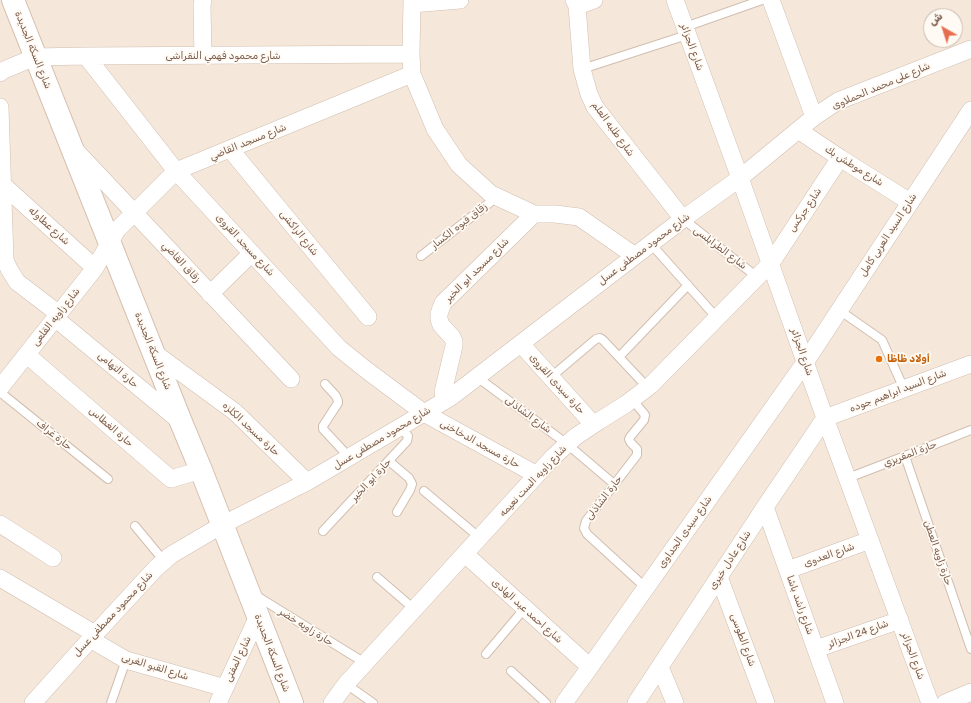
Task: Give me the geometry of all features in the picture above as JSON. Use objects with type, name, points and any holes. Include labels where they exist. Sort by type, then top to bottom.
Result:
[{"type":"street","name":"شارع السكة الجديدة","points":[[13,0],[292,703]]},
{"type":"street","points":[[203,0],[203,56]]},
{"type":"street","points":[[460,0],[412,2],[411,54],[412,74],[435,129],[459,165],[491,194],[534,214],[555,214],[579,217],[635,256]]},
{"type":"street","points":[[576,3],[594,0]]},
{"type":"street","name":"شارع الجزائر","points":[[675,0],[806,361],[825,418],[930,703]]},
{"type":"street","points":[[771,0],[814,117]]},
{"type":"street","name":"شارع طلبه العلم","points":[[576,3],[582,69],[589,94],[595,107],[683,220]]},
{"type":"street","name":"شارع على محمد الحملاوى","points":[[740,178],[814,117],[838,101],[971,50]]},
{"type":"street","name":"شارع محمود فهمي النقراشى","points":[[35,57],[411,54]]},
{"type":"street","name":"شارع مسجد القروى","points":[[86,56],[176,171],[339,348],[424,412]]},
{"type":"street","points":[[0,73],[35,57]]},
{"type":"street","name":"شارع مسجد القاضي","points":[[110,244],[117,230],[176,171],[412,74]]},
{"type":"street","points":[[0,107],[1,166],[3,184],[2,211],[5,260],[17,282]]},
{"type":"street","name":"شارع السيد العربى كامل","points":[[806,361],[971,110]]},
{"type":"street","name":"شارع موطش بك","points":[[798,130],[910,202]]},
{"type":"street","name":"زقاق القاضي","points":[[70,145],[291,379]]},
{"type":"street","name":"شارع الراكشى","points":[[230,149],[368,317]]},
{"type":"street","name":"شارع جركس","points":[[770,263],[840,158]]},
{"type":"street","name":"شارع محمود مصطفى عسل","points":[[33,703],[92,636],[156,568],[171,555],[222,525],[307,482],[446,400],[650,244],[740,178]]},
{"type":"street","name":"شارع عطاوله","points":[[3,184],[95,268]]},
{"type":"street","name":"شارع مسجد ابو الخير","points":[[446,400],[443,392],[454,341],[441,324],[439,319],[440,308],[443,303],[534,214]]},
{"type":"street","name":"شارع زاويه القلعى","points":[[0,388],[95,268],[110,244]]},
{"type":"street","points":[[210,294],[252,253]]},
{"type":"street","name":"شارع زاويه الست نعيمه","points":[[332,703],[346,684],[553,457],[574,437],[648,388],[770,263]]},
{"type":"street","points":[[0,282],[17,282]]},
{"type":"street","name":"حارة التهامى","points":[[17,282],[181,422]]},
{"type":"street","name":"حارة سيدى القروى","points":[[521,344],[593,424]]},
{"type":"street","name":"حارة مسجد الكلزه","points":[[153,352],[235,412],[307,482]]},
{"type":"street","name":"حارة الغطاس","points":[[27,355],[171,479],[200,470]]},
{"type":"street","name":"شارع سيدى الجداوى","points":[[564,703],[806,361]]},
{"type":"street","name":"شارع السيد ابراهيم جوده","points":[[825,418],[970,367]]},
{"type":"street","name":"حارة مسجد الدخاخنى","points":[[424,412],[537,475]]},
{"type":"street","name":"شارع عادل خيرى","points":[[636,703],[825,418]]},
{"type":"street","name":"شارع راشد باشا","points":[[766,507],[835,703]]},
{"type":"street","points":[[0,524],[53,558]]},
{"type":"street","name":"شارع العدوى","points":[[788,570],[870,540]]},
{"type":"street","name":"شارع احمد عبد الهادى","points":[[465,554],[590,667]]},
{"type":"street","name":"شارع الطوسى","points":[[719,577],[766,703]]},
{"type":"street","name":"شارع القبو الغربى","points":[[0,578],[92,636],[126,660],[221,695]]},
{"type":"street","name":"شارع المفتى","points":[[221,695],[258,616]]},
{"type":"street","name":"شارع 24 الجزائر","points":[[816,649],[900,620]]},
{"type":"street","points":[[660,667],[675,703]]},
{"type":"street","points":[[945,703],[971,692]]},
{"type":"lane","points":[[582,69],[686,31],[762,0]]},
{"type":"lane","name":"زقاق قبوه الكسار","points":[[421,256],[497,197]]},
{"type":"lane","name":"شارع الطرابلسى","points":[[683,220],[757,276]]},
{"type":"lane","points":[[650,244],[717,318]]},
{"type":"lane","points":[[619,357],[688,285]]},
{"type":"lane","points":[[839,310],[882,340],[904,389]]},
{"type":"lane","points":[[551,377],[598,338],[603,340],[648,388]]},
{"type":"lane","name":"شارع الشاذلى","points":[[477,377],[567,444],[614,484]]},
{"type":"lane","points":[[325,384],[336,396],[338,403],[323,426],[323,429],[349,458]]},
{"type":"lane","name":"حارة غراف","points":[[0,392],[108,479]]},
{"type":"lane","name":"حارة الشاذلى","points":[[632,399],[644,413],[645,418],[629,439],[630,443],[637,449],[637,455],[586,521],[584,528],[587,534],[646,588]]},
{"type":"lane","name":"حارة ابو الخير","points":[[323,531],[408,439],[407,434],[400,427]]},
{"type":"lane","name":"حارة المقريزي","points":[[848,478],[971,430]]},
{"type":"lane","name":"حارة زاويه العطن","points":[[905,456],[971,649]]},
{"type":"lane","points":[[389,461],[409,478],[412,484],[397,512]]},
{"type":"lane","points":[[424,491],[480,538]]},
{"type":"lane","points":[[135,526],[164,561]]},
{"type":"lane","points":[[377,577],[414,609]]},
{"type":"lane","name":"حارة زاويه خضر","points":[[248,590],[365,663]]},
{"type":"lane","points":[[486,654],[525,608]]},
{"type":"lane","points":[[111,703],[126,660]]},
{"type":"lane","points":[[511,671],[546,703]]},
{"type":"lane","points":[[346,684],[373,703]]},
{"type":"shaded area","points":[[0,0],[971,0],[971,703],[0,703]]},
{"type":"place","name":"أولاد ظاظا","points":[[879,359]]}]
